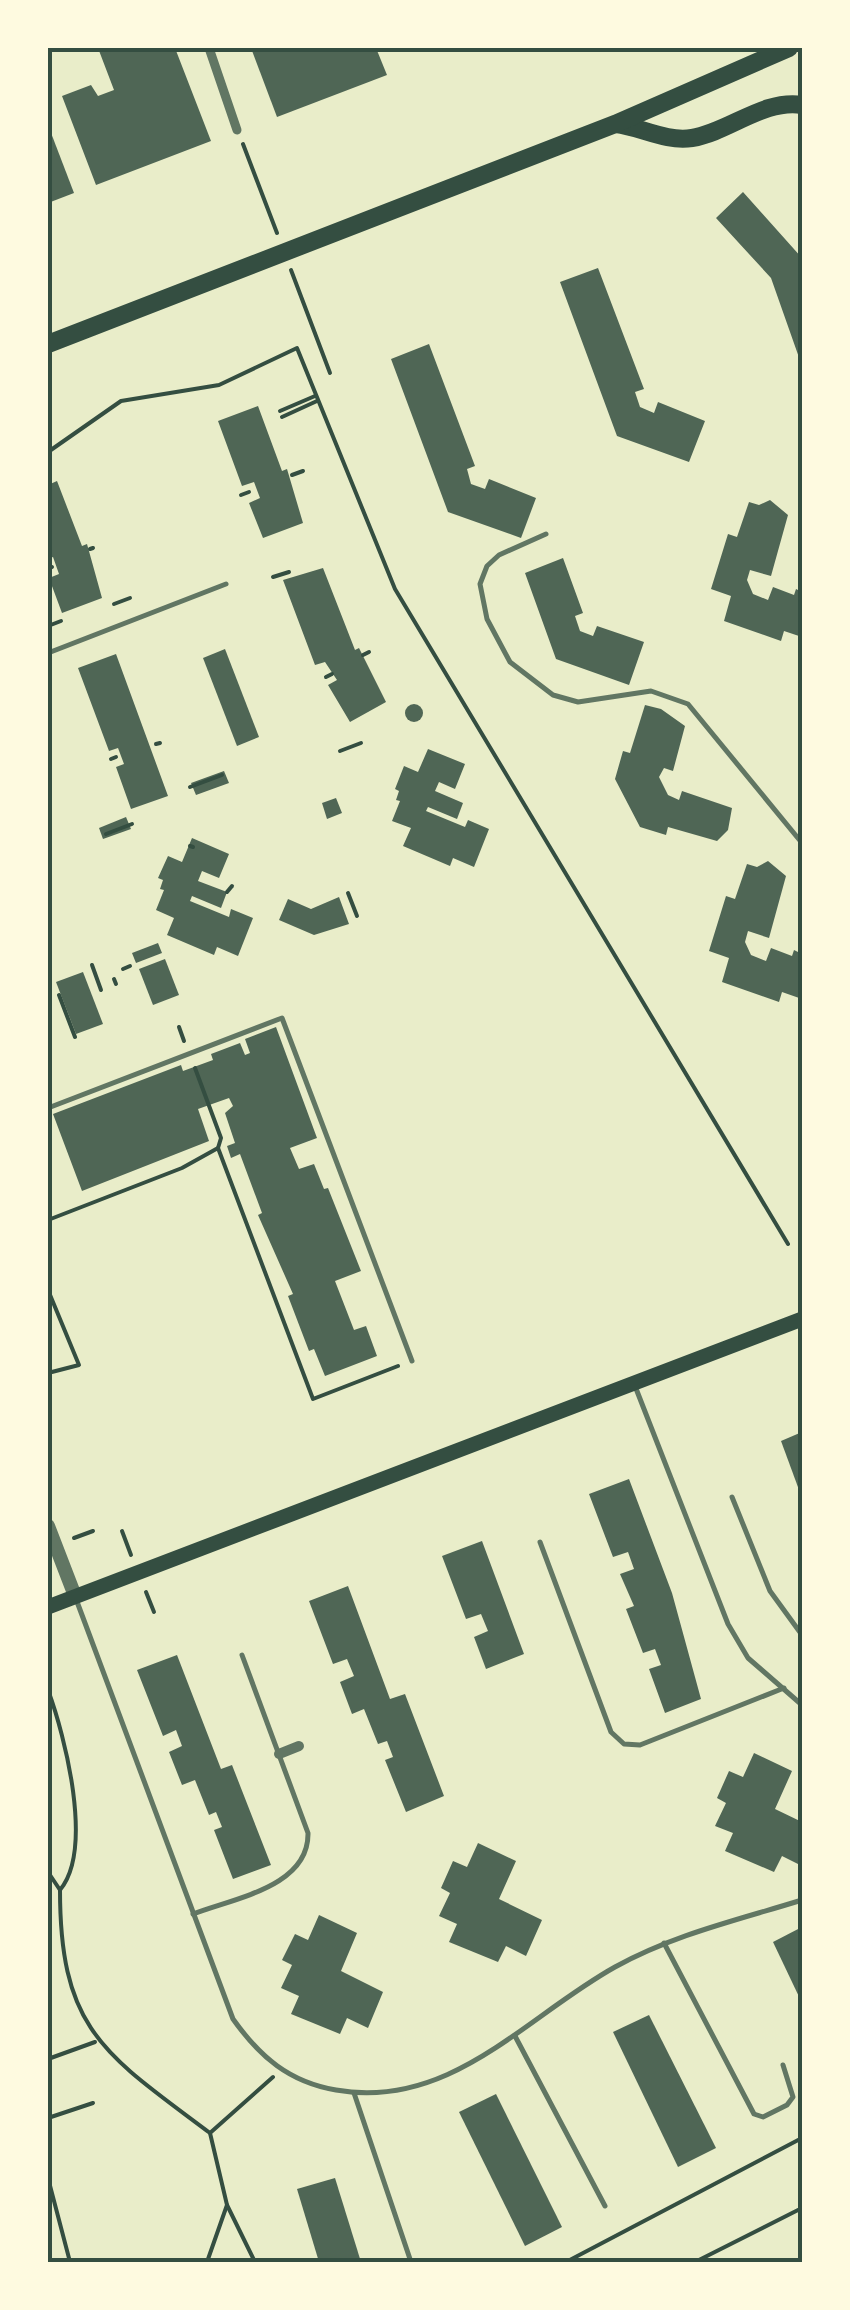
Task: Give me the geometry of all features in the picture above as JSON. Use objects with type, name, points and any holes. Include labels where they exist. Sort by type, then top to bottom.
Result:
[{"type":"main road","points":[[48,344],[615,124],[788,48]]},
{"type":"main road","points":[[615,124],[682,139],[706,135],[781,104],[802,105]]},
{"type":"main road","points":[[48,1607],[802,1318]]},
{"type":"street","points":[[209,48],[237,130]]},
{"type":"street","points":[[48,1526],[75,1596]]},
{"type":"street","points":[[279,1754],[299,1746]]},
{"type":"lane","points":[[546,534],[499,555],[487,566],[480,584],[486,619],[510,662],[553,695],[578,702],[651,691],[688,704],[802,842]]},
{"type":"lane","points":[[48,653],[226,584]]},
{"type":"lane","points":[[48,1108],[282,1018],[412,1360]]},
{"type":"lane","points":[[634,1384],[728,1624],[748,1658],[802,1704]]},
{"type":"lane","points":[[732,1497],[770,1591],[802,1636]]},
{"type":"lane","points":[[540,1542],[611,1732],[624,1744],[640,1746],[784,1688]]},
{"type":"lane","points":[[75,1596],[233,2019],[253,2048],[281,2071],[317,2087],[354,2093],[402,2092],[440,2080],[515,2036],[592,1981],[664,1942],[802,1900]]},
{"type":"lane","points":[[192,1914],[279,1880],[299,1868],[308,1852],[308,1832],[242,1655]]},
{"type":"lane","points":[[664,1942],[754,2114],[763,2117],[774,2113],[793,2097],[783,2065]]},
{"type":"lane","points":[[515,2036],[604,2206]]},
{"type":"lane","points":[[354,2093],[411,2262]]},
{"type":"path","points":[[237,130],[260,188]]},
{"type":"path","points":[[310,320],[330,373]]},
{"type":"path","points":[[48,452],[121,400],[218,386],[296,348],[395,589],[788,1244]]},
{"type":"path","points":[[281,414],[316,399]]},
{"type":"path","points":[[292,475],[303,471]]},
{"type":"path","points":[[241,496],[249,492]]},
{"type":"path","points":[[274,578],[289,572]]},
{"type":"path","points":[[114,604],[130,598]]},
{"type":"path","points":[[48,626],[62,621]]},
{"type":"path","points":[[363,656],[369,652]]},
{"type":"path","points":[[340,751],[362,743]]},
{"type":"path","points":[[190,786],[222,774]]},
{"type":"path","points":[[106,834],[132,824]]},
{"type":"path","points":[[227,892],[232,886]]},
{"type":"path","points":[[348,894],[356,916]]},
{"type":"path","points":[[92,966],[101,990]]},
{"type":"path","points":[[59,996],[75,1037]]},
{"type":"path","points":[[179,1027],[221,1138],[218,1148],[313,1399],[412,1360]]},
{"type":"path","points":[[48,1220],[182,1168],[218,1148]]},
{"type":"path","points":[[48,1290],[78,1365],[48,1373]]},
{"type":"path","points":[[48,1690],[66,1736],[74,1827],[72,1876],[60,1890]]},
{"type":"path","points":[[48,1872],[60,1890],[64,1969],[97,2041],[210,2133],[227,2205],[255,2262]]},
{"type":"path","points":[[48,2058],[97,2041]]},
{"type":"path","points":[[210,2133],[281,2071]]},
{"type":"path","points":[[48,2118],[93,2103]]},
{"type":"path","points":[[566,2262],[802,2138]]},
{"type":"path","points":[[48,2178],[70,2262]]},
{"type":"path","points":[[207,2262],[227,2205]]},
{"type":"path","points":[[695,2262],[802,2208]]},
{"type":"building","points":[[98,48],[175,48],[211,141],[96,185],[62,96],[91,85],[98,96],[114,90]]},
{"type":"building","points":[[251,48],[376,48],[387,75],[277,117]]},
{"type":"building","points":[[48,125],[74,193],[48,203]]},
{"type":"building","points":[[743,192],[802,258],[802,366],[771,278],[716,218]]},
{"type":"building","points":[[598,268],[644,389],[635,392],[640,407],[654,413],[658,402],[705,421],[689,462],[617,436],[560,282]]},
{"type":"building","points":[[429,344],[475,466],[467,469],[471,484],[485,489],[489,479],[536,498],[521,538],[448,512],[391,359]]},
{"type":"building","points":[[258,406],[282,471],[287,469],[303,523],[263,538],[249,503],[260,498],[254,482],[242,486],[218,421]]},
{"type":"building","points":[[57,481],[82,546],[87,544],[102,598],[62,613],[49,578],[59,574],[53,557],[48,559],[48,485]]},
{"type":"building","points":[[770,500],[788,515],[771,576],[750,570],[747,580],[753,594],[768,600],[773,587],[794,595],[796,589],[802,592],[802,637],[784,631],[781,641],[724,621],[731,596],[711,589],[728,534],[737,537],[749,502],[759,505]]},
{"type":"building","points":[[563,558],[583,613],[575,616],[580,631],[593,636],[597,626],[644,642],[629,685],[556,659],[525,573]]},
{"type":"building","points":[[323,568],[355,650],[359,648],[386,702],[350,722],[328,685],[337,680],[325,662],[315,665],[283,580]]},
{"type":"building","points":[[225,649],[259,737],[237,746],[203,658]]},
{"type":"building","points":[[116,654],[168,796],[131,809],[116,767],[124,764],[118,748],[109,751],[78,668]]},
{"type":"building","points":[[414,704],[421,706],[421,720],[414,722],[407,720],[405,713],[407,706]]},
{"type":"building","points":[[645,705],[661,709],[685,726],[673,771],[664,768],[659,777],[668,795],[679,800],[682,791],[732,808],[728,830],[717,841],[668,827],[666,835],[640,827],[615,779],[623,751],[630,753]]},
{"type":"building","points":[[428,749],[465,764],[455,789],[439,782],[435,791],[463,803],[457,819],[428,807],[426,811],[465,827],[468,820],[489,829],[474,867],[453,858],[450,866],[403,846],[411,828],[392,821],[400,801],[396,800],[399,791],[395,789],[404,766],[418,772]]},
{"type":"building","points":[[224,771],[229,783],[196,795],[191,783]]},
{"type":"building","points":[[336,798],[342,813],[327,819],[322,803]]},
{"type":"building","points":[[126,817],[131,829],[103,839],[99,828]]},
{"type":"building","points":[[192,838],[229,854],[219,878],[202,871],[198,881],[227,892],[221,908],[192,896],[190,901],[229,917],[231,909],[253,918],[238,956],[217,947],[214,955],[167,935],[174,918],[156,910],[164,890],[160,889],[163,880],[158,878],[168,856],[182,862]]},
{"type":"building","points":[[768,861],[786,876],[769,938],[748,931],[745,942],[751,955],[766,961],[771,948],[792,956],[794,950],[802,954],[802,999],[782,992],[779,1002],[722,982],[729,958],[709,951],[726,896],[735,899],[747,864],[757,867]]},
{"type":"building","points":[[339,897],[349,924],[314,935],[279,920],[288,899],[311,909]]},
{"type":"building","points":[[158,943],[162,953],[136,963],[132,953]]},
{"type":"building","points":[[165,959],[179,995],[153,1005],[139,969]]},
{"type":"building","points":[[83,972],[103,1024],[76,1034],[56,982]]},
{"type":"building","points":[[276,1027],[317,1138],[290,1148],[299,1169],[314,1164],[324,1189],[328,1188],[361,1271],[335,1281],[354,1330],[366,1326],[377,1356],[325,1376],[314,1349],[309,1351],[288,1296],[293,1294],[258,1215],[262,1213],[240,1154],[231,1158],[227,1146],[235,1143],[225,1113],[233,1106],[229,1098],[198,1109],[209,1141],[82,1191],[53,1114],[181,1065],[183,1071],[213,1060],[211,1054],[240,1043],[245,1055],[250,1053],[245,1039]]},
{"type":"building","points":[[802,1432],[802,1498],[781,1441]]},
{"type":"building","points":[[629,1479],[672,1593],[701,1699],[665,1713],[649,1669],[661,1665],[655,1649],[643,1653],[626,1609],[634,1606],[620,1574],[634,1569],[628,1552],[613,1557],[589,1494]]},
{"type":"building","points":[[482,1541],[524,1654],[486,1669],[474,1637],[488,1631],[481,1614],[466,1619],[442,1556]]},
{"type":"building","points":[[348,1586],[390,1699],[405,1694],[444,1796],[406,1812],[385,1760],[393,1757],[387,1741],[378,1744],[364,1709],[352,1714],[340,1682],[354,1676],[347,1659],[333,1664],[309,1601]]},
{"type":"building","points":[[177,1655],[221,1769],[232,1765],[271,1865],[233,1879],[214,1830],[222,1827],[216,1812],[209,1815],[195,1780],[182,1785],[169,1752],[182,1746],[176,1730],[163,1736],[137,1670]]},
{"type":"building","points":[[754,1753],[792,1771],[775,1809],[802,1822],[802,1866],[782,1856],[774,1872],[725,1851],[733,1833],[715,1826],[726,1803],[717,1798],[729,1771],[743,1777]]},
{"type":"building","points":[[478,1843],[516,1861],[499,1899],[542,1920],[526,1956],[506,1946],[498,1962],[449,1942],[457,1924],[439,1916],[450,1893],[441,1888],[453,1861],[467,1867]]},
{"type":"building","points":[[319,1915],[357,1933],[341,1971],[383,1992],[368,2028],[347,2018],[340,2034],[291,2014],[299,1996],[281,1988],[292,1965],[282,1960],[295,1934],[308,1940]]},
{"type":"building","points":[[802,1927],[802,2003],[773,1942]]},
{"type":"building","points":[[649,2015],[716,2148],[678,2167],[613,2032]]},
{"type":"building","points":[[496,2094],[562,2227],[525,2246],[459,2112]]},
{"type":"building","points":[[335,2178],[361,2262],[319,2262],[297,2189]]}]
